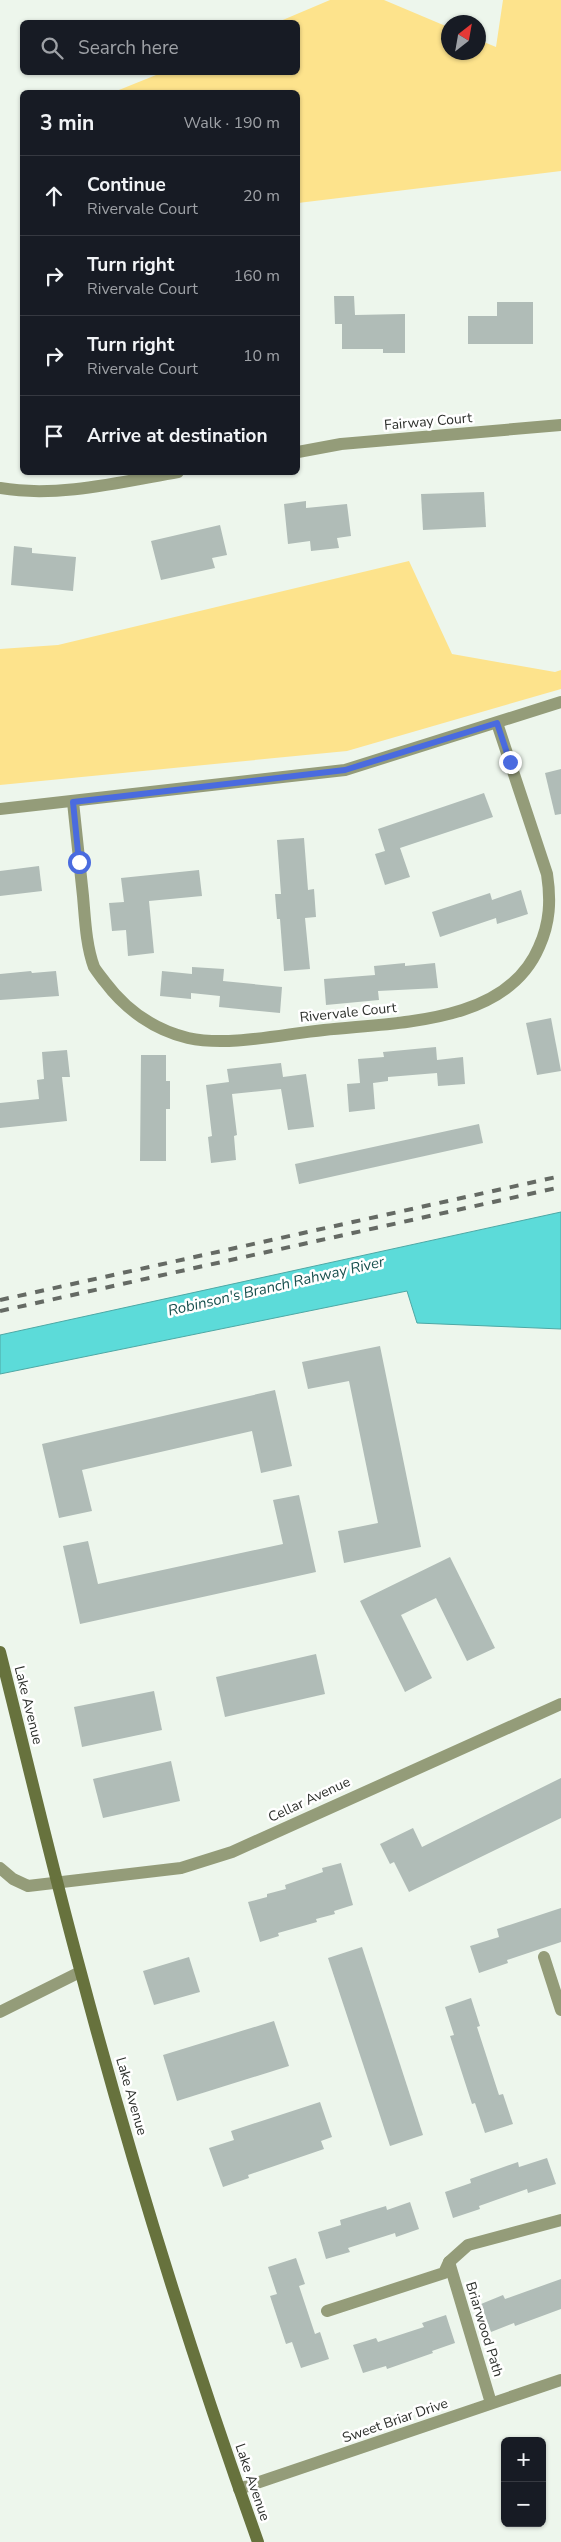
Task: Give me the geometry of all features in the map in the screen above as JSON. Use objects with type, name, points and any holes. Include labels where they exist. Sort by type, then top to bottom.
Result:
[{"type":"main road","name":"Lake Avenue","points":[[0,1652],[80,1972],[124,2124],[202,2378],[258,2542]]},
{"type":"street","name":"Fairway Court","points":[[300,452],[341,444],[561,425]]},
{"type":"street","points":[[0,488],[12,490],[83,489],[161,475]]},
{"type":"street","points":[[0,809],[345,770],[561,702]]},
{"type":"street","name":"Rivervale Court","points":[[73,802],[86,924],[95,968],[117,998],[140,1017],[168,1031],[202,1040],[236,1039],[434,1017],[468,1008],[503,992],[524,972],[533,960],[544,935],[549,914],[550,893],[546,874],[497,723]]},
{"type":"street","name":"Cellar Avenue","points":[[0,1868],[13,1879],[28,1886],[181,1868],[232,1852],[561,1704]]},
{"type":"street","points":[[544,1957],[561,2010]]},
{"type":"street","points":[[0,2012],[80,1972]]},
{"type":"street","points":[[328,2311],[444,2273],[449,2262],[468,2246],[561,2220]]},
{"type":"street","name":"Briarwood Path","points":[[449,2262],[492,2404]]},
{"type":"street","name":"Sweet Briar Drive","points":[[239,2489],[561,2380]]},
{"type":"shaded area","points":[[330,0],[384,0],[441,24],[441,60],[486,60],[486,43],[496,47],[503,0],[561,0],[561,171],[300,203],[300,90],[119,90],[156,75],[300,75],[300,20],[283,20]]},
{"type":"shaded area","points":[[409,561],[452,654],[555,672],[561,670],[561,689],[347,751],[0,785],[0,649],[58,645]]},
{"type":"water","name":"Robinson's Branch Rahway River","points":[[561,1212],[561,1329],[417,1323],[407,1291],[0,1374],[0,1335]]},
{"type":"building","points":[[334,296],[354,296],[355,315],[405,314],[405,353],[383,353],[383,349],[342,349],[342,324],[335,324]]},
{"type":"building","points":[[497,302],[533,302],[533,344],[468,344],[468,316],[497,316]]},
{"type":"building","points":[[484,492],[486,527],[423,530],[421,494]]},
{"type":"building","points":[[306,501],[306,508],[347,504],[351,536],[337,538],[339,548],[311,551],[310,541],[288,544],[284,504]]},
{"type":"building","points":[[220,525],[227,555],[212,558],[215,568],[161,580],[151,541]]},
{"type":"building","points":[[14,546],[32,548],[32,553],[76,557],[73,591],[11,585]]},
{"type":"building","points":[[561,769],[561,814],[555,815],[545,773]]},
{"type":"building","points":[[484,793],[493,817],[400,848],[410,877],[385,885],[375,854],[385,851],[378,829]]},
{"type":"building","points":[[304,838],[308,890],[314,889],[316,917],[305,918],[310,969],[284,971],[280,919],[277,919],[275,894],[281,894],[277,840]]},
{"type":"building","points":[[39,866],[42,891],[0,896],[0,871]]},
{"type":"building","points":[[199,870],[202,896],[149,901],[154,953],[128,956],[126,930],[112,931],[109,903],[124,902],[121,878]]},
{"type":"building","points":[[521,890],[528,914],[497,924],[496,918],[440,937],[432,912],[490,893],[492,900]]},
{"type":"building","points":[[405,963],[405,966],[435,963],[438,988],[378,991],[379,1000],[326,1005],[324,979],[375,975],[374,966]]},
{"type":"building","points":[[192,967],[224,969],[223,981],[282,987],[280,1013],[219,1007],[220,996],[191,993],[191,999],[160,996],[162,971],[192,974]]},
{"type":"building","points":[[31,971],[32,973],[56,971],[59,996],[0,1000],[0,974]]},
{"type":"building","points":[[551,1018],[561,1071],[537,1075],[526,1023]]},
{"type":"building","points":[[436,1047],[437,1060],[463,1057],[465,1084],[438,1086],[437,1073],[388,1077],[388,1081],[373,1083],[375,1109],[349,1112],[347,1084],[360,1083],[358,1059],[384,1057],[383,1052]]},
{"type":"building","points":[[67,1050],[70,1077],[62,1077],[67,1121],[0,1128],[0,1103],[39,1099],[37,1080],[44,1079],[42,1052]]},
{"type":"building","points":[[141,1055],[166,1055],[166,1081],[170,1081],[170,1109],[166,1109],[166,1161],[140,1161]]},
{"type":"building","points":[[281,1063],[283,1077],[306,1074],[314,1127],[288,1130],[281,1089],[232,1094],[237,1135],[234,1136],[236,1160],[211,1163],[208,1137],[212,1136],[206,1085],[229,1082],[227,1069]]},
{"type":"building","points":[[479,1124],[483,1143],[299,1184],[295,1164]]},
{"type":"building","points":[[380,1346],[421,1547],[344,1563],[338,1531],[378,1523],[349,1381],[308,1389],[302,1362]]},
{"type":"building","points":[[275,1390],[292,1466],[261,1473],[252,1431],[82,1470],[92,1511],[59,1518],[42,1444]]},
{"type":"building","points":[[299,1495],[316,1572],[80,1624],[63,1546],[88,1541],[98,1584],[283,1544],[273,1500]]},
{"type":"building","points":[[450,1557],[495,1648],[467,1661],[436,1598],[401,1615],[432,1678],[405,1692],[360,1601]]},
{"type":"building","points":[[316,1654],[325,1694],[225,1717],[216,1677]]},
{"type":"building","points":[[154,1691],[162,1730],[82,1747],[74,1707]]},
{"type":"building","points":[[171,1761],[180,1801],[103,1818],[93,1779]]},
{"type":"building","points":[[561,1778],[561,1818],[409,1892],[394,1862],[390,1864],[380,1844],[413,1828],[422,1847]]},
{"type":"building","points":[[341,1863],[353,1905],[334,1911],[335,1914],[316,1919],[317,1922],[278,1933],[279,1936],[260,1942],[248,1902],[267,1897],[267,1894],[286,1889],[285,1885],[323,1872],[322,1868]]},
{"type":"building","points":[[561,1908],[561,1942],[507,1960],[508,1963],[479,1973],[470,1946],[499,1937],[497,1929]]},
{"type":"building","points":[[362,1947],[423,2135],[390,2146],[328,1958]]},
{"type":"building","points":[[189,1957],[200,1992],[154,2005],[143,1971]]},
{"type":"building","points":[[471,1998],[480,2026],[477,2027],[499,2095],[503,2094],[513,2124],[485,2133],[475,2103],[472,2104],[450,2036],[454,2035],[445,2007]]},
{"type":"building","points":[[274,2021],[289,2066],[177,2101],[163,2055]]},
{"type":"building","points":[[320,2102],[332,2137],[321,2141],[324,2149],[248,2175],[249,2178],[223,2187],[209,2148],[234,2140],[231,2131]]},
{"type":"building","points":[[547,2158],[556,2184],[528,2193],[527,2189],[479,2206],[480,2209],[453,2218],[445,2192],[471,2183],[470,2179],[518,2162],[519,2167]]},
{"type":"building","points":[[410,2202],[419,2229],[396,2237],[395,2233],[348,2248],[350,2252],[326,2259],[318,2232],[341,2225],[340,2220],[386,2206],[387,2210]]},
{"type":"building","points":[[296,2258],[305,2284],[299,2286],[315,2334],[320,2332],[329,2359],[301,2368],[292,2342],[286,2344],[270,2296],[277,2294],[268,2267]]},
{"type":"building","points":[[561,2279],[561,2309],[515,2326],[514,2323],[491,2332],[481,2304],[503,2295],[505,2299]]},
{"type":"building","points":[[446,2315],[455,2343],[387,2369],[386,2366],[363,2373],[353,2345],[376,2338],[378,2342],[424,2327],[422,2323]]},
{"type":"railway","points":[[0,1300],[561,1176]]},
{"type":"railway","points":[[0,1311],[561,1187]]},
{"type":"route","points":[[79,862],[73,802],[345,770],[497,723],[510,762]]}]
